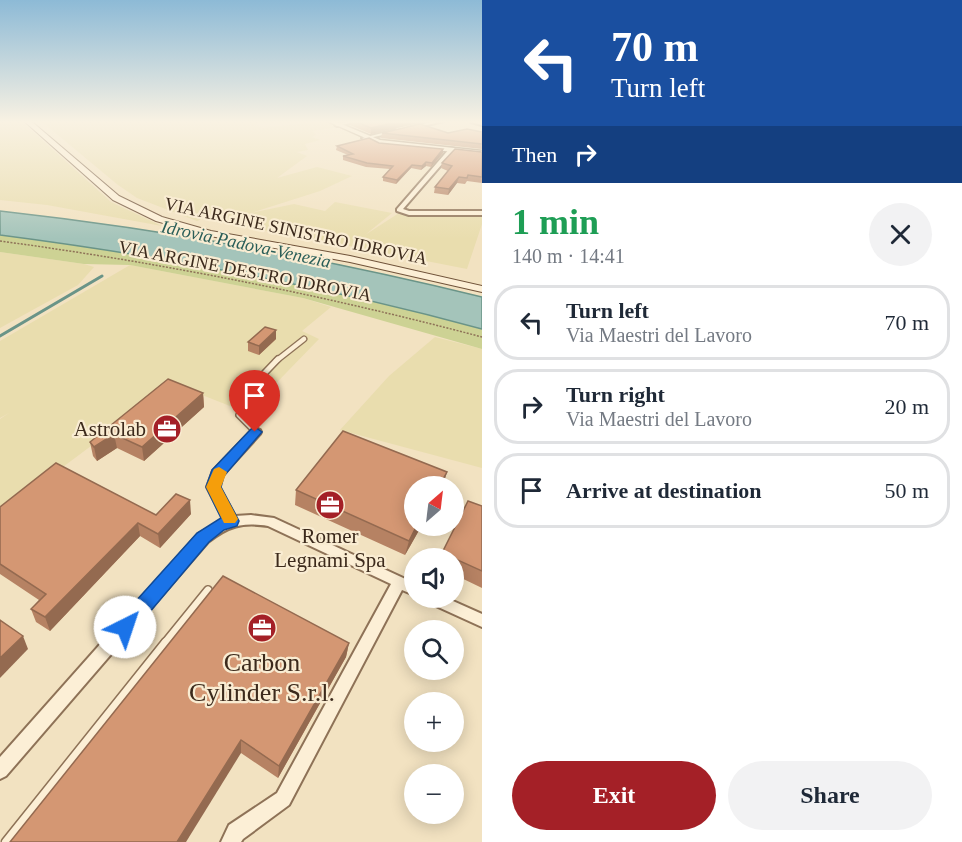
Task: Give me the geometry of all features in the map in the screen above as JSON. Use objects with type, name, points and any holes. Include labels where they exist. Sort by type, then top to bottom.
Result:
[{"type":"main road","name":"VIA ARGINE SINISTRO IDROVIA","points":[[72,160],[116,198],[146,214],[210,233],[350,259],[482,289]]},
{"type":"street","points":[[442,160],[399,210],[482,213]]},
{"type":"street","points":[[231,521],[213,487],[217,474],[255,432]]},
{"type":"street","points":[[0,770],[203,538],[218,526],[231,521],[252,519],[270,521],[404,584]]},
{"type":"street","points":[[230,842],[236,832],[283,799],[399,582]]},
{"type":"street","points":[[454,608],[482,621]]},
{"type":"lane","points":[[255,432],[239,415],[246,397],[264,371],[304,339]]},
{"type":"lane","points":[[6,842],[208,590]]},
{"type":"path","name":"VIA ARGINE DESTRO IDROVIA","points":[[0,241],[124,258],[202,272],[322,297],[482,337]]},
{"type":"shaded area","points":[[0,160],[65,160],[111,202],[162,226],[47,205],[0,200]]},
{"type":"shaded area","points":[[88,160],[301,160],[277,178],[317,167],[352,176],[320,191],[251,213],[294,204],[325,211],[335,202],[392,213],[365,235],[399,213],[482,214],[482,224],[467,269],[202,219],[197,221],[137,198]]},
{"type":"shaded area","points":[[0,252],[94,267],[78,285],[0,328]]},
{"type":"shaded area","points":[[130,265],[303,298],[331,307],[302,331],[319,339],[251,409],[230,406],[174,384],[0,514],[0,419],[9,413],[0,418],[0,341]]},
{"type":"shaded area","points":[[435,337],[482,349],[482,468],[340,430],[389,376]]},
{"type":"green space","points":[[0,235],[121,252],[242,274],[423,313],[482,329],[482,349],[303,298],[130,265],[84,264],[0,252]]},
{"type":"water","points":[[0,211],[61,218],[242,246],[482,297],[482,329],[363,299],[242,274],[121,252],[0,235]]},
{"type":"building","points":[[358,160],[434,160],[432,163],[426,162],[422,166],[412,165],[397,180],[383,177],[393,166]]},
{"type":"building","points":[[445,160],[482,160],[482,177],[468,175],[467,178],[459,177],[449,189],[435,187],[452,166],[442,163]]},
{"type":"building","points":[[265,327],[276,330],[259,346],[248,342]]},
{"type":"building","points":[[168,379],[203,393],[142,447],[114,434],[94,447],[90,442]]},
{"type":"building","points":[[343,431],[447,472],[445,476],[404,476],[404,536],[412,536],[409,541],[296,490]]},
{"type":"building","points":[[56,463],[156,515],[176,494],[190,500],[158,534],[138,523],[45,617],[31,609],[46,594],[0,564],[0,507]]},
{"type":"building","points":[[468,501],[482,506],[482,571],[464,563],[464,548],[444,548],[450,536],[464,536],[464,509]]},
{"type":"building","points":[[223,576],[349,643],[279,766],[241,740],[177,842],[10,842]]},
{"type":"building","points":[[0,620],[23,636],[0,658]]},
{"type":"waterway","points":[[0,336],[102,276]]},
{"type":"slow traffic","points":[[219,472],[213,487],[230,519]]},
{"type":"place","name":"Astrolab","points":[[167,429]]},
{"type":"place","name":"Romer Legnami Spa","points":[[330,505]]},
{"type":"place","name":"Carbon Cylinder S.r.l.","points":[[262,628]]},
{"type":"route","points":[[125,627],[203,538],[218,526],[231,521],[213,487],[217,474],[255,432]]},
{"type":"water label","name":"Idrovia Padova-Venezia","points":[[246,244]]}]
